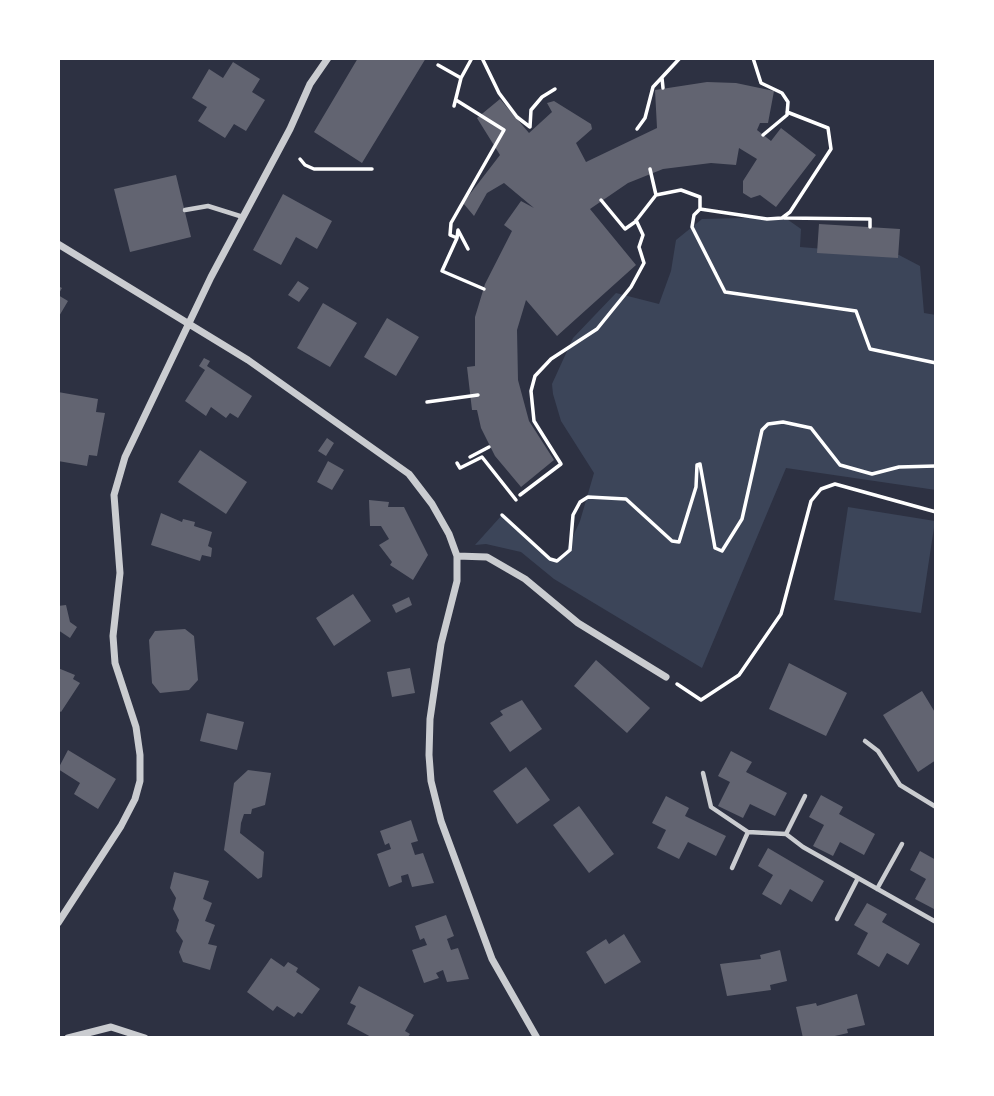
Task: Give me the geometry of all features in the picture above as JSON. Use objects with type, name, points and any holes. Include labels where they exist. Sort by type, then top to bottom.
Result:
[{"type":"street","points":[[58,923],[121,827],[135,799],[140,781],[141,755],[136,727],[115,663],[113,636],[120,573],[114,495],[125,457],[188,324],[310,85],[328,58]]},
{"type":"street","points":[[58,244],[248,360],[409,474],[432,504],[449,534],[457,556],[457,581],[441,645],[430,719],[429,755],[432,781],[441,821],[492,959],[537,1038]]},
{"type":"street","points":[[457,556],[487,557],[526,579],[578,623],[666,677]]},
{"type":"street","points":[[68,1038],[111,1027],[145,1038]]},
{"type":"lane","points":[[185,210],[208,206],[243,217]]},
{"type":"lane","points":[[865,741],[878,751],[900,785],[936,807]]},
{"type":"lane","points":[[703,773],[711,807],[748,832],[786,834],[803,847],[936,922]]},
{"type":"lane","points":[[786,834],[805,796]]},
{"type":"lane","points":[[732,868],[748,832]]},
{"type":"lane","points":[[877,889],[902,844]]},
{"type":"lane","points":[[838,919],[858,878]]},
{"type":"path","points":[[454,106],[461,78],[472,58]]},
{"type":"path","points":[[482,58],[499,93],[517,117],[530,127],[531,110],[555,89]]},
{"type":"path","points":[[637,129],[645,118],[653,86],[680,58]]},
{"type":"path","points":[[753,58],[761,83],[782,93],[788,102],[787,112],[764,135]]},
{"type":"path","points":[[438,65],[461,78]]},
{"type":"path","points":[[662,76],[663,88]]},
{"type":"path","points":[[456,100],[504,130],[451,223],[450,235],[457,238]]},
{"type":"path","points":[[782,218],[790,212],[831,149],[828,128],[787,112]]},
{"type":"path","points":[[300,159],[314,169],[373,169]]},
{"type":"path","points":[[650,169],[656,195]]},
{"type":"path","points":[[600,200],[625,229],[656,195],[681,190],[700,197],[700,209],[694,215],[692,227],[725,292],[856,311],[870,349],[936,363]]},
{"type":"path","points":[[700,209],[767,219],[870,219],[870,227]]},
{"type":"path","points":[[520,495],[561,464],[534,421],[531,391],[535,376],[551,359],[597,329],[631,287],[644,263],[639,247],[643,234],[636,220]]},
{"type":"path","points":[[468,249],[458,230],[442,271],[484,289]]},
{"type":"path","points":[[427,402],[478,395]]},
{"type":"path","points":[[502,515],[550,559],[557,561],[570,550],[576,507],[588,497],[626,499],[672,541],[679,542],[700,464],[715,548],[722,551],[742,519],[762,430],[768,424],[783,422],[811,428],[840,465],[872,474],[899,467],[936,466]]},
{"type":"path","points":[[470,457],[489,447]]},
{"type":"path","points":[[457,463],[460,468],[482,457],[516,500]]},
{"type":"path","points":[[666,677],[701,700],[739,675],[781,614],[811,501],[821,489],[835,484],[936,512]]},
{"type":"shaded area","points":[[784,217],[801,229],[800,247],[899,255],[920,266],[924,313],[936,315],[936,490],[786,468],[702,668],[554,579],[521,552],[486,544],[475,545],[502,515],[550,559],[557,561],[563,558],[580,521],[594,473],[561,421],[553,394],[552,384],[573,338],[616,293],[659,304],[671,271],[676,240],[702,219]]},
{"type":"shaded area","points":[[848,507],[935,521],[921,613],[834,600]]},
{"type":"building","points":[[358,58],[426,58],[362,163],[314,132]]},
{"type":"building","points":[[233,62],[260,79],[252,92],[265,100],[246,131],[234,124],[225,138],[198,121],[207,107],[192,98],[209,69],[223,78]]},
{"type":"building","points":[[707,82],[736,83],[774,91],[768,123],[760,123],[757,130],[771,141],[781,128],[816,155],[776,207],[760,195],[751,198],[743,193],[743,181],[757,159],[739,148],[736,165],[711,163],[663,169],[628,183],[590,209],[636,265],[557,336],[526,300],[517,330],[518,380],[529,421],[554,460],[521,487],[495,456],[481,428],[477,410],[472,410],[467,367],[475,366],[475,317],[485,284],[512,231],[504,225],[521,201],[534,208],[504,183],[487,193],[474,216],[463,203],[500,155],[477,118],[500,99],[529,133],[552,112],[547,103],[554,101],[591,124],[592,129],[576,143],[586,162],[657,128],[655,90]]},
{"type":"building","points":[[176,175],[191,237],[130,252],[114,189]]},
{"type":"building","points":[[283,194],[332,221],[317,249],[296,237],[281,265],[253,250]]},
{"type":"building","points":[[819,224],[900,229],[898,258],[817,253]]},
{"type":"building","points":[[298,281],[309,288],[299,302],[288,295]]},
{"type":"building","points":[[58,295],[68,301],[58,318]]},
{"type":"building","points":[[323,303],[357,323],[330,367],[297,348]]},
{"type":"building","points":[[387,318],[419,337],[396,376],[364,357]]},
{"type":"building","points":[[204,358],[210,361],[207,366],[252,396],[238,418],[230,413],[226,418],[211,407],[206,416],[185,401],[205,370],[199,366]]},
{"type":"building","points":[[58,392],[98,399],[96,412],[105,413],[97,456],[89,455],[87,466],[58,461]]},
{"type":"building","points":[[327,438],[334,443],[326,456],[318,451]]},
{"type":"building","points":[[200,450],[247,482],[226,514],[178,482]]},
{"type":"building","points":[[328,461],[344,470],[332,490],[317,482]]},
{"type":"building","points":[[369,500],[389,502],[388,507],[404,507],[428,555],[413,580],[390,565],[392,562],[379,545],[389,539],[381,526],[370,526]]},
{"type":"building","points":[[161,513],[182,522],[183,519],[195,522],[194,526],[212,532],[208,546],[212,548],[211,557],[202,555],[200,561],[151,545]]},
{"type":"building","points":[[353,594],[371,621],[334,646],[316,618]]},
{"type":"building","points":[[409,597],[412,605],[396,613],[392,605]]},
{"type":"building","points":[[66,605],[70,622],[77,627],[70,638],[58,630],[58,606]]},
{"type":"building","points":[[185,629],[194,636],[198,680],[189,690],[160,693],[152,683],[149,640],[155,631]]},
{"type":"building","points":[[596,660],[650,708],[627,733],[574,686]]},
{"type":"building","points":[[789,663],[847,693],[826,736],[769,709]]},
{"type":"building","points":[[58,668],[75,675],[73,679],[80,683],[61,712],[58,710]]},
{"type":"building","points":[[410,668],[415,693],[392,697],[387,672]]},
{"type":"building","points":[[922,691],[936,714],[936,760],[918,772],[883,715]]},
{"type":"building","points":[[522,700],[542,729],[510,752],[490,723],[503,715],[500,711]]},
{"type":"building","points":[[207,713],[244,722],[237,750],[200,741]]},
{"type":"building","points":[[68,750],[116,779],[98,809],[74,794],[80,783],[58,769]]},
{"type":"building","points":[[731,751],[752,762],[746,772],[787,793],[775,816],[750,804],[743,818],[718,806],[730,782],[718,776]]},
{"type":"building","points":[[526,767],[550,800],[517,824],[493,791]]},
{"type":"building","points":[[248,770],[271,773],[265,805],[252,809],[251,814],[244,814],[241,823],[240,833],[264,852],[262,877],[258,879],[224,850],[234,783]]},
{"type":"building","points":[[821,795],[843,807],[839,814],[875,834],[864,855],[840,842],[833,856],[813,846],[824,825],[809,817]]},
{"type":"building","points":[[666,796],[689,808],[685,816],[726,836],[716,856],[688,842],[679,859],[657,848],[666,830],[652,823]]},
{"type":"building","points":[[579,806],[614,854],[589,873],[553,825]]},
{"type":"building","points":[[411,820],[418,841],[411,843],[415,855],[423,853],[434,883],[412,887],[408,874],[401,876],[402,882],[389,887],[377,854],[391,849],[389,843],[385,845],[380,831]]},
{"type":"building","points":[[768,848],[824,881],[812,902],[790,889],[781,905],[762,894],[773,875],[758,866]]},
{"type":"building","points":[[920,851],[936,860],[934,909],[915,899],[926,879],[910,870]]},
{"type":"building","points":[[174,872],[209,881],[203,899],[212,903],[205,921],[215,925],[208,944],[217,946],[210,970],[183,962],[179,952],[183,941],[176,931],[179,920],[173,909],[176,898],[170,888]]},
{"type":"building","points":[[867,903],[887,914],[882,922],[920,944],[908,965],[887,953],[879,967],[857,954],[868,933],[854,925]]},
{"type":"building","points":[[446,915],[454,936],[447,939],[451,950],[458,948],[469,979],[447,982],[443,970],[436,973],[439,978],[424,983],[412,950],[427,945],[424,938],[420,940],[415,926]]},
{"type":"building","points":[[624,934],[641,962],[605,984],[586,952],[606,939],[609,944]]},
{"type":"building","points":[[780,950],[787,981],[770,985],[771,990],[727,996],[720,964],[761,959],[760,955]]},
{"type":"building","points":[[271,958],[284,967],[288,962],[298,968],[296,972],[320,989],[302,1014],[298,1012],[294,1017],[277,1006],[273,1011],[247,992]]},
{"type":"building","points":[[359,986],[414,1015],[405,1031],[410,1034],[407,1038],[373,1038],[347,1024],[356,1006],[350,1003]]},
{"type":"building","points":[[857,994],[865,1025],[847,1029],[848,1033],[826,1038],[803,1038],[796,1007],[816,1003],[817,1006]]}]
